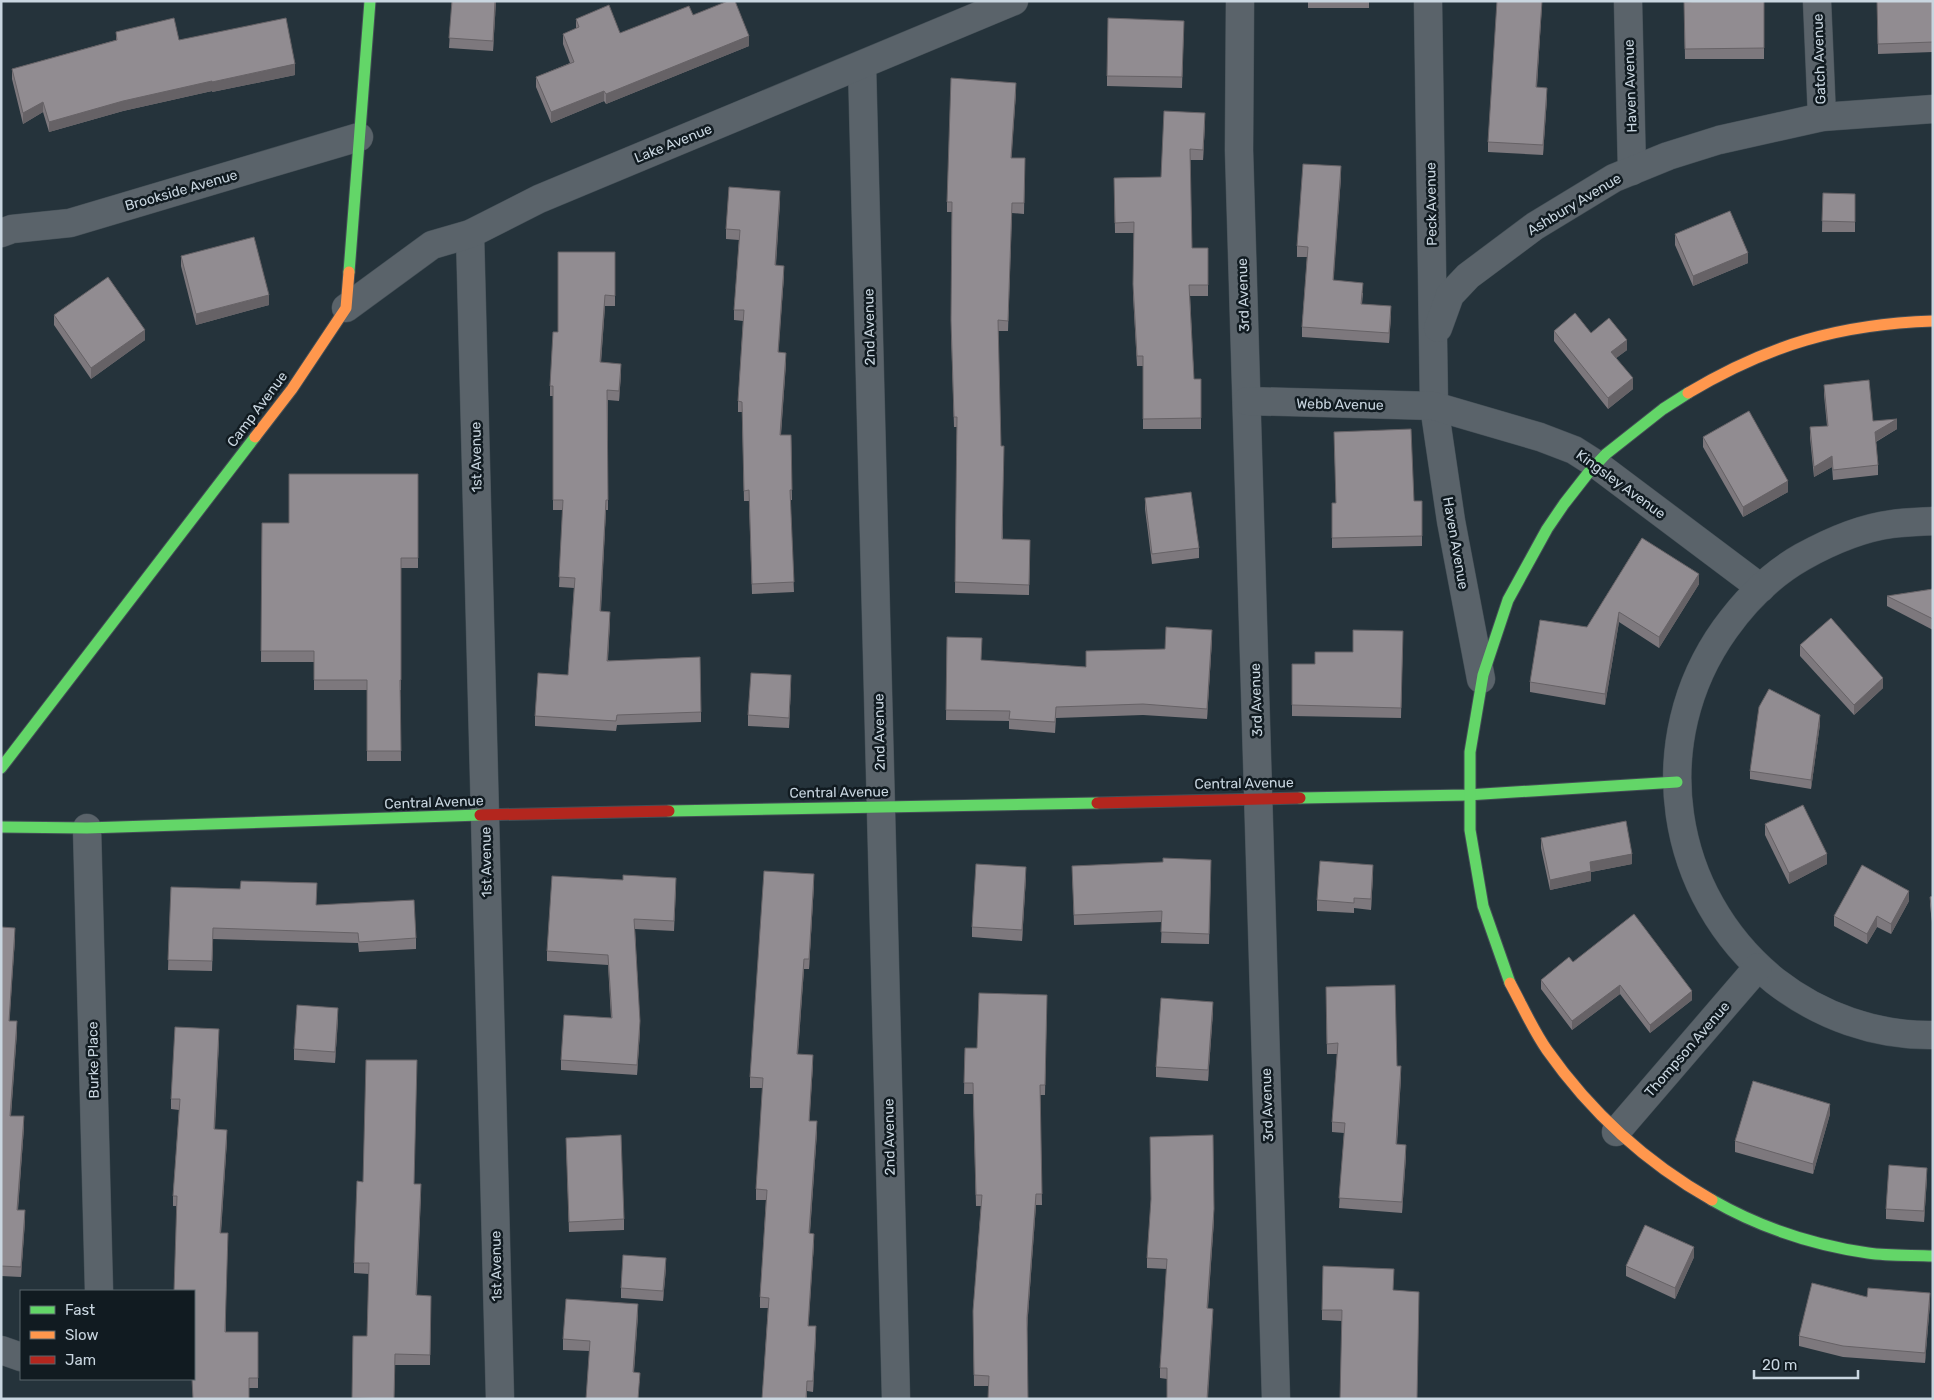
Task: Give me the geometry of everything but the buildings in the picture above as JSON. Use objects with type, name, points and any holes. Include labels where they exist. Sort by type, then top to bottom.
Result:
[{"type":"street","name":"Camp Avenue","points":[[1,768],[292,389],[346,308],[370,1]]},
{"type":"street","name":"Lake Avenue","points":[[346,308],[432,245],[470,234],[539,199],[1014,1]]},
{"type":"street","name":"3rd Avenue","points":[[1240,1],[1239,150],[1276,1399]]},
{"type":"street","name":"Peck Avenue","points":[[1428,1],[1434,406]]},
{"type":"street","name":"Haven Avenue","points":[[1628,1],[1632,171]]},
{"type":"street","name":"Gatch Avenue","points":[[1817,1],[1822,117]]},
{"type":"street","name":"2nd Avenue","points":[[862,65],[896,1399]]},
{"type":"street","name":"Ashbury Avenue","points":[[1433,342],[1450,295],[1468,276],[1535,226],[1614,178],[1668,156],[1719,140],[1822,117],[1933,109]]},
{"type":"street","name":"Brookside Avenue","points":[[1,233],[70,223],[360,137]]},
{"type":"street","name":"1st Avenue","points":[[470,234],[500,1399]]},
{"type":"street","points":[[1933,321],[1886,323],[1838,331],[1791,344],[1746,361],[1702,383],[1662,409],[1596,464],[1560,510],[1525,566],[1494,634],[1481,679],[1471,736],[1467,794],[1471,848],[1481,902],[1497,953],[1518,1003],[1546,1049],[1578,1092],[1616,1132],[1659,1168],[1700,1194],[1760,1224],[1814,1242],[1870,1254],[1933,1256]]},
{"type":"street","name":"Webb Avenue","points":[[1247,402],[1434,406]]},
{"type":"street","name":"Haven Avenue","points":[[1434,406],[1451,521],[1481,679]]},
{"type":"street","name":"Kingsley Avenue","points":[[1434,406],[1540,437],[1574,450],[1596,464],[1761,588]]},
{"type":"street","points":[[1933,521],[1891,524],[1843,537],[1800,558],[1761,588],[1736,614],[1715,644],[1698,676],[1686,710],[1680,737],[1676,782],[1681,824],[1689,856],[1708,901],[1730,936],[1758,967],[1791,993],[1828,1014],[1868,1028],[1910,1036],[1933,1035]]},
{"type":"street","name":"Central Avenue","points":[[1,827],[87,828],[485,815],[1467,794],[1676,782]]},
{"type":"street","name":"Burke Place","points":[[87,828],[99,1290]]},
{"type":"street","name":"Thompson Avenue","points":[[1616,1132],[1758,967]]},
{"type":"street","points":[[1,1350],[20,1357]]},
{"type":"traffic: fast","points":[[349,272],[370,1]]},
{"type":"traffic: fast","points":[[1510,983],[1483,906],[1470,830],[1470,752],[1483,675],[1508,600],[1547,529],[1564,504],[1606,454],[1663,409],[1688,393]]},
{"type":"traffic: fast","points":[[1,768],[255,437]]},
{"type":"traffic: fast","points":[[1300,798],[1467,795],[1677,782]]},
{"type":"traffic: fast","points":[[669,811],[1097,803]]},
{"type":"traffic: fast","points":[[1,827],[87,828],[480,815]]},
{"type":"traffic: fast","points":[[1712,1200],[1749,1219],[1807,1240],[1848,1250],[1876,1254],[1933,1256]]},
{"type":"traffic: slow","points":[[255,437],[292,389],[346,308],[349,272]]},
{"type":"traffic: slow","points":[[1688,393],[1747,362],[1806,340],[1836,332],[1867,327],[1933,321]]},
{"type":"traffic: slow","points":[[1510,983],[1532,1026],[1547,1050],[1601,1116],[1664,1170],[1712,1200]]},
{"type":"traffic: jam","points":[[1097,803],[1300,798]]},
{"type":"traffic: jam","points":[[480,815],[669,811]]}]
